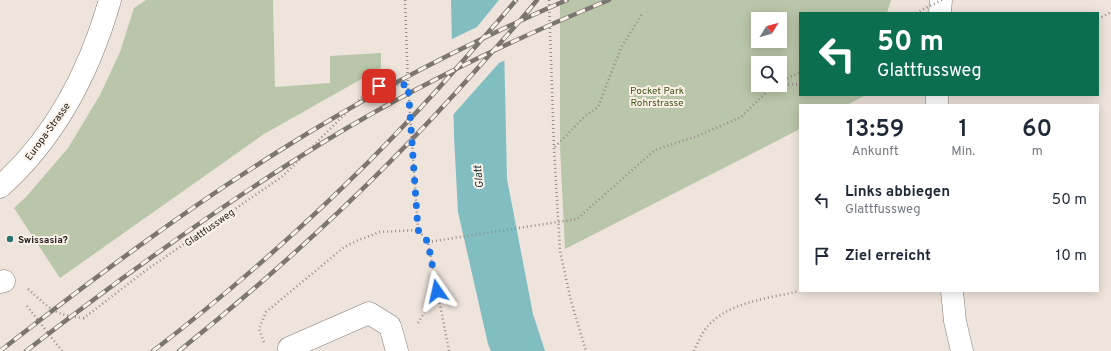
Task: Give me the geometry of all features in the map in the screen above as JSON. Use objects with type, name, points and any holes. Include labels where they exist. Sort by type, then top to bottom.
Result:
[{"type":"street","name":"Europa-Strasse","points":[[0,187],[11,177],[39,145],[69,101],[90,56],[110,0]]},
{"type":"street","points":[[940,12],[942,0]]},
{"type":"street","points":[[952,292],[955,321],[962,351]]},
{"type":"street","points":[[289,348],[368,313],[390,326],[397,351]]},
{"type":"path","points":[[405,0],[408,84],[418,230],[428,242],[449,351]]},
{"type":"path","points":[[549,0],[554,148],[560,251],[571,301],[586,351]]},
{"type":"path","points":[[918,12],[942,0]]},
{"type":"path","points":[[1099,18],[1111,12]]},
{"type":"path","points":[[554,148],[583,118],[598,107],[621,48],[642,14]]},
{"type":"path","points":[[787,79],[799,73]]},
{"type":"path","points":[[787,83],[799,84]]},
{"type":"path","name":"Glattfussweg","points":[[2,282],[23,283],[53,311],[65,316],[84,318],[145,271],[283,176],[368,91],[379,86],[392,87],[408,84]]},
{"type":"path","points":[[428,242],[577,219],[655,150],[700,136],[741,117],[767,92]]},
{"type":"path","points":[[264,344],[258,329],[266,312],[343,248],[356,240],[380,232],[418,230]]},
{"type":"path","points":[[418,323],[437,291]]},
{"type":"path","points":[[694,351],[702,334],[715,319],[729,309],[799,291]]},
{"type":"path","points":[[27,306],[62,351]]},
{"type":"green space","points":[[146,0],[273,0],[275,87],[330,83],[330,56],[381,53],[381,68],[264,134],[60,278],[14,208],[26,197],[68,148],[100,95],[120,52],[134,8]]},
{"type":"green space","name":"Pocket Park Rohrstrasse","points":[[560,0],[891,0],[887,12],[799,12],[799,96],[864,96],[849,104],[799,104],[799,130],[565,249],[560,147]]},
{"type":"water","name":"Glatt","points":[[451,0],[503,0],[507,179],[533,314],[545,351],[491,351],[488,344],[458,212],[454,136]]},
{"type":"pier","points":[[499,0],[505,0],[506,60],[499,63],[452,116],[450,40],[477,27]]},
{"type":"railway","points":[[153,351],[195,318],[315,214],[427,101],[516,0]]},
{"type":"railway","points":[[179,351],[258,285],[371,181],[442,107],[537,0]]},
{"type":"railway","points":[[0,351],[137,248],[207,198],[279,151],[384,89],[456,51],[567,0]]},
{"type":"railway","points":[[26,351],[99,295],[211,215],[249,189],[327,140],[395,101],[465,65],[536,31],[609,0]]},
{"type":"place","name":"Swissasia?","points":[[10,239]]},
{"type":"route","points":[[379,86],[392,87],[408,84],[418,230],[428,242],[437,291]]}]
